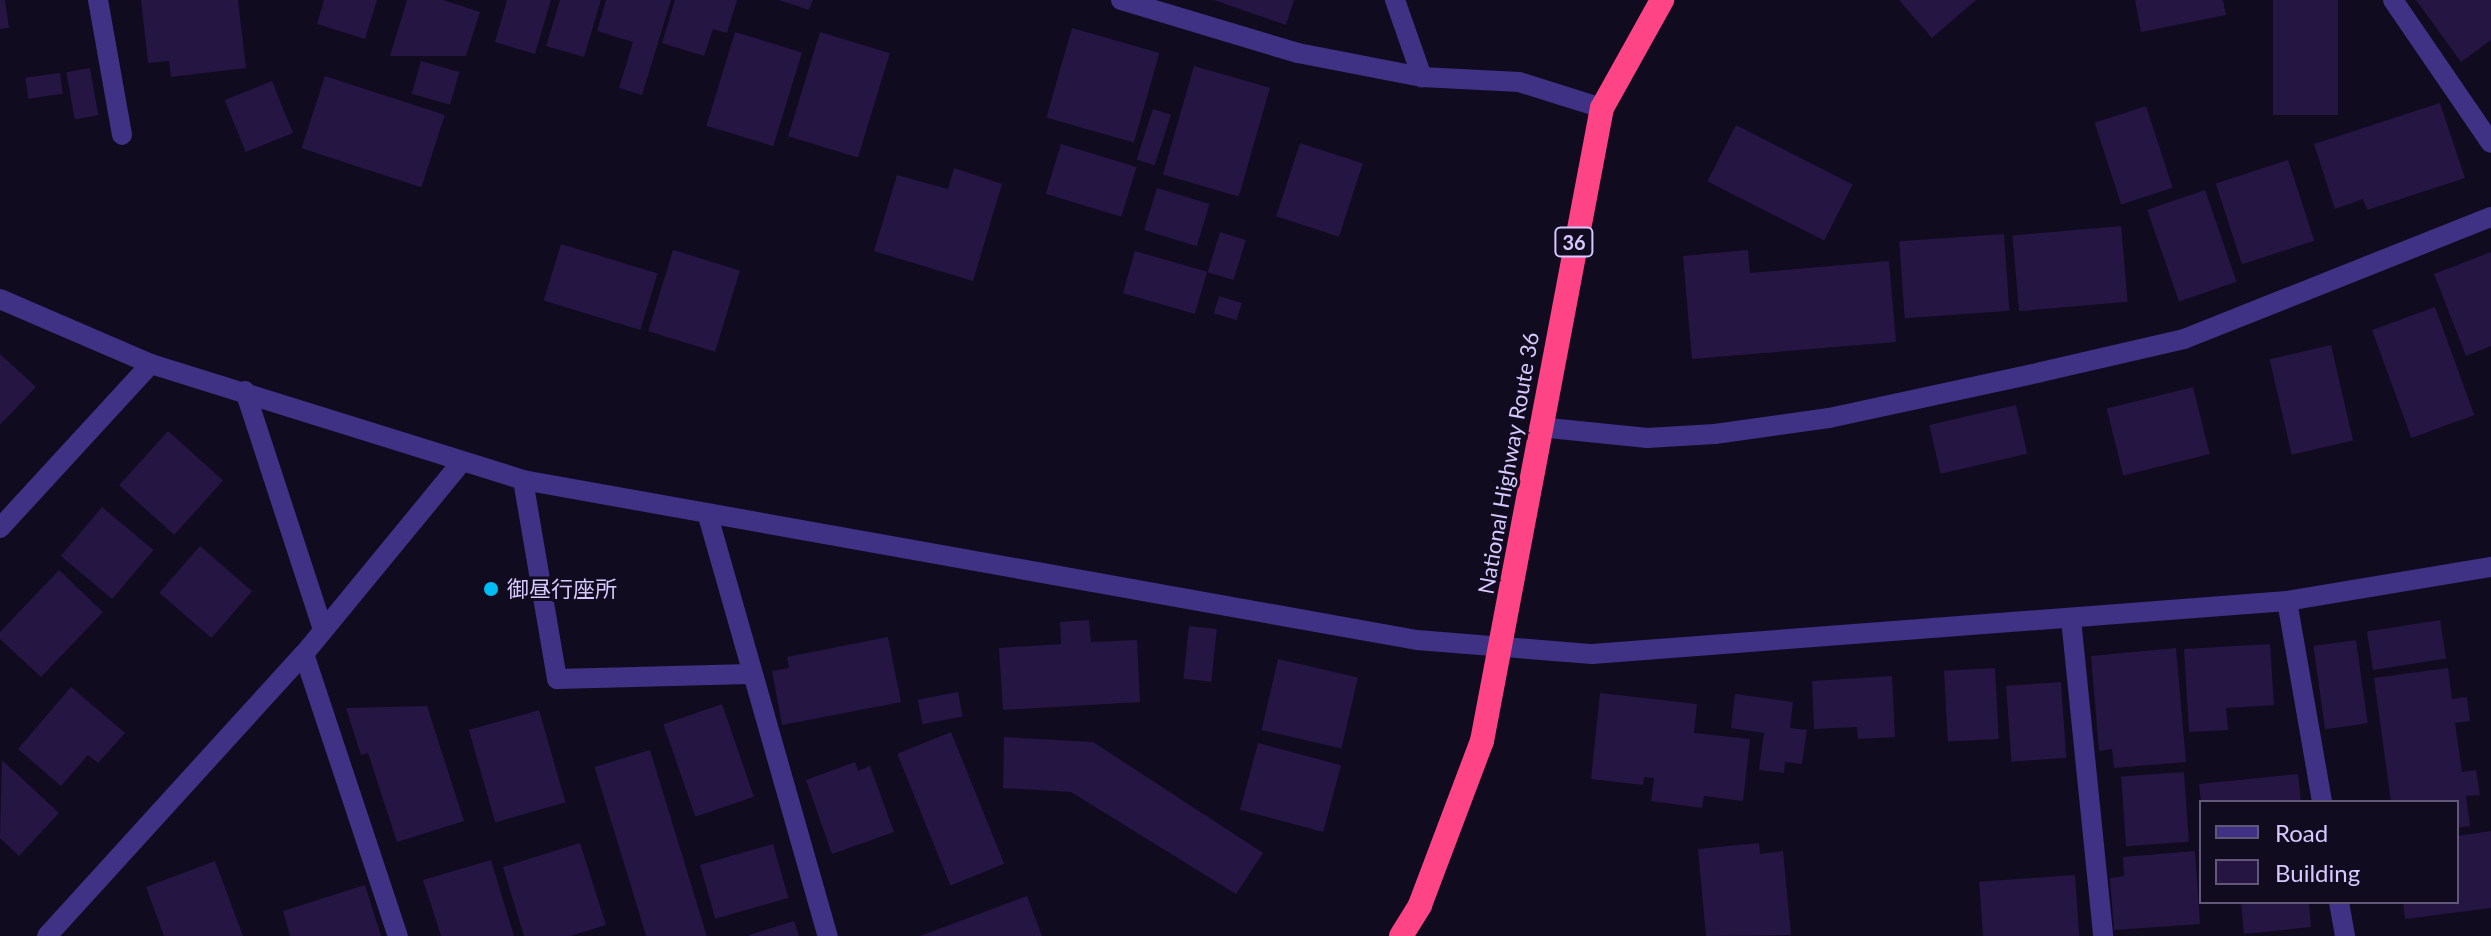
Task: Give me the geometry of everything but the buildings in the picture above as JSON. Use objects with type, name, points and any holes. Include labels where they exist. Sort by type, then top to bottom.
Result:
[{"type":"highway","name":"National Highway Route 36","points":[[1401,936],[1420,905],[1482,741],[1503,647],[1539,427],[1602,108],[1662,0]]},
{"type":"street","points":[[98,0],[122,135]]},
{"type":"street","points":[[1121,0],[1298,53],[1422,77],[1519,82],[1602,108]]},
{"type":"street","points":[[1395,0],[1422,77]]},
{"type":"street","points":[[2393,0],[2491,143]]},
{"type":"street","points":[[1539,427],[1647,438],[1715,434],[1829,418],[2041,372],[2184,339],[2491,217]]},
{"type":"street","points":[[0,299],[151,364],[523,480],[708,516],[1417,640],[1592,654],[2287,601],[2490,574]]},
{"type":"street","points":[[0,528],[151,364]]},
{"type":"street","points":[[245,391],[322,627]]},
{"type":"street","points":[[47,936],[304,654],[322,627],[461,463]]},
{"type":"street","points":[[523,480],[557,679],[750,674]]},
{"type":"street","points":[[708,516],[750,674],[828,936]]},
{"type":"street","points":[[2287,601],[2322,800]]},
{"type":"street","points":[[2071,619],[2103,936]]},
{"type":"street","points":[[304,654],[398,936]]},
{"type":"street","points":[[2339,904],[2345,936]]},
{"type":"place","name":"御昼行座所","points":[[491,589]]}]
